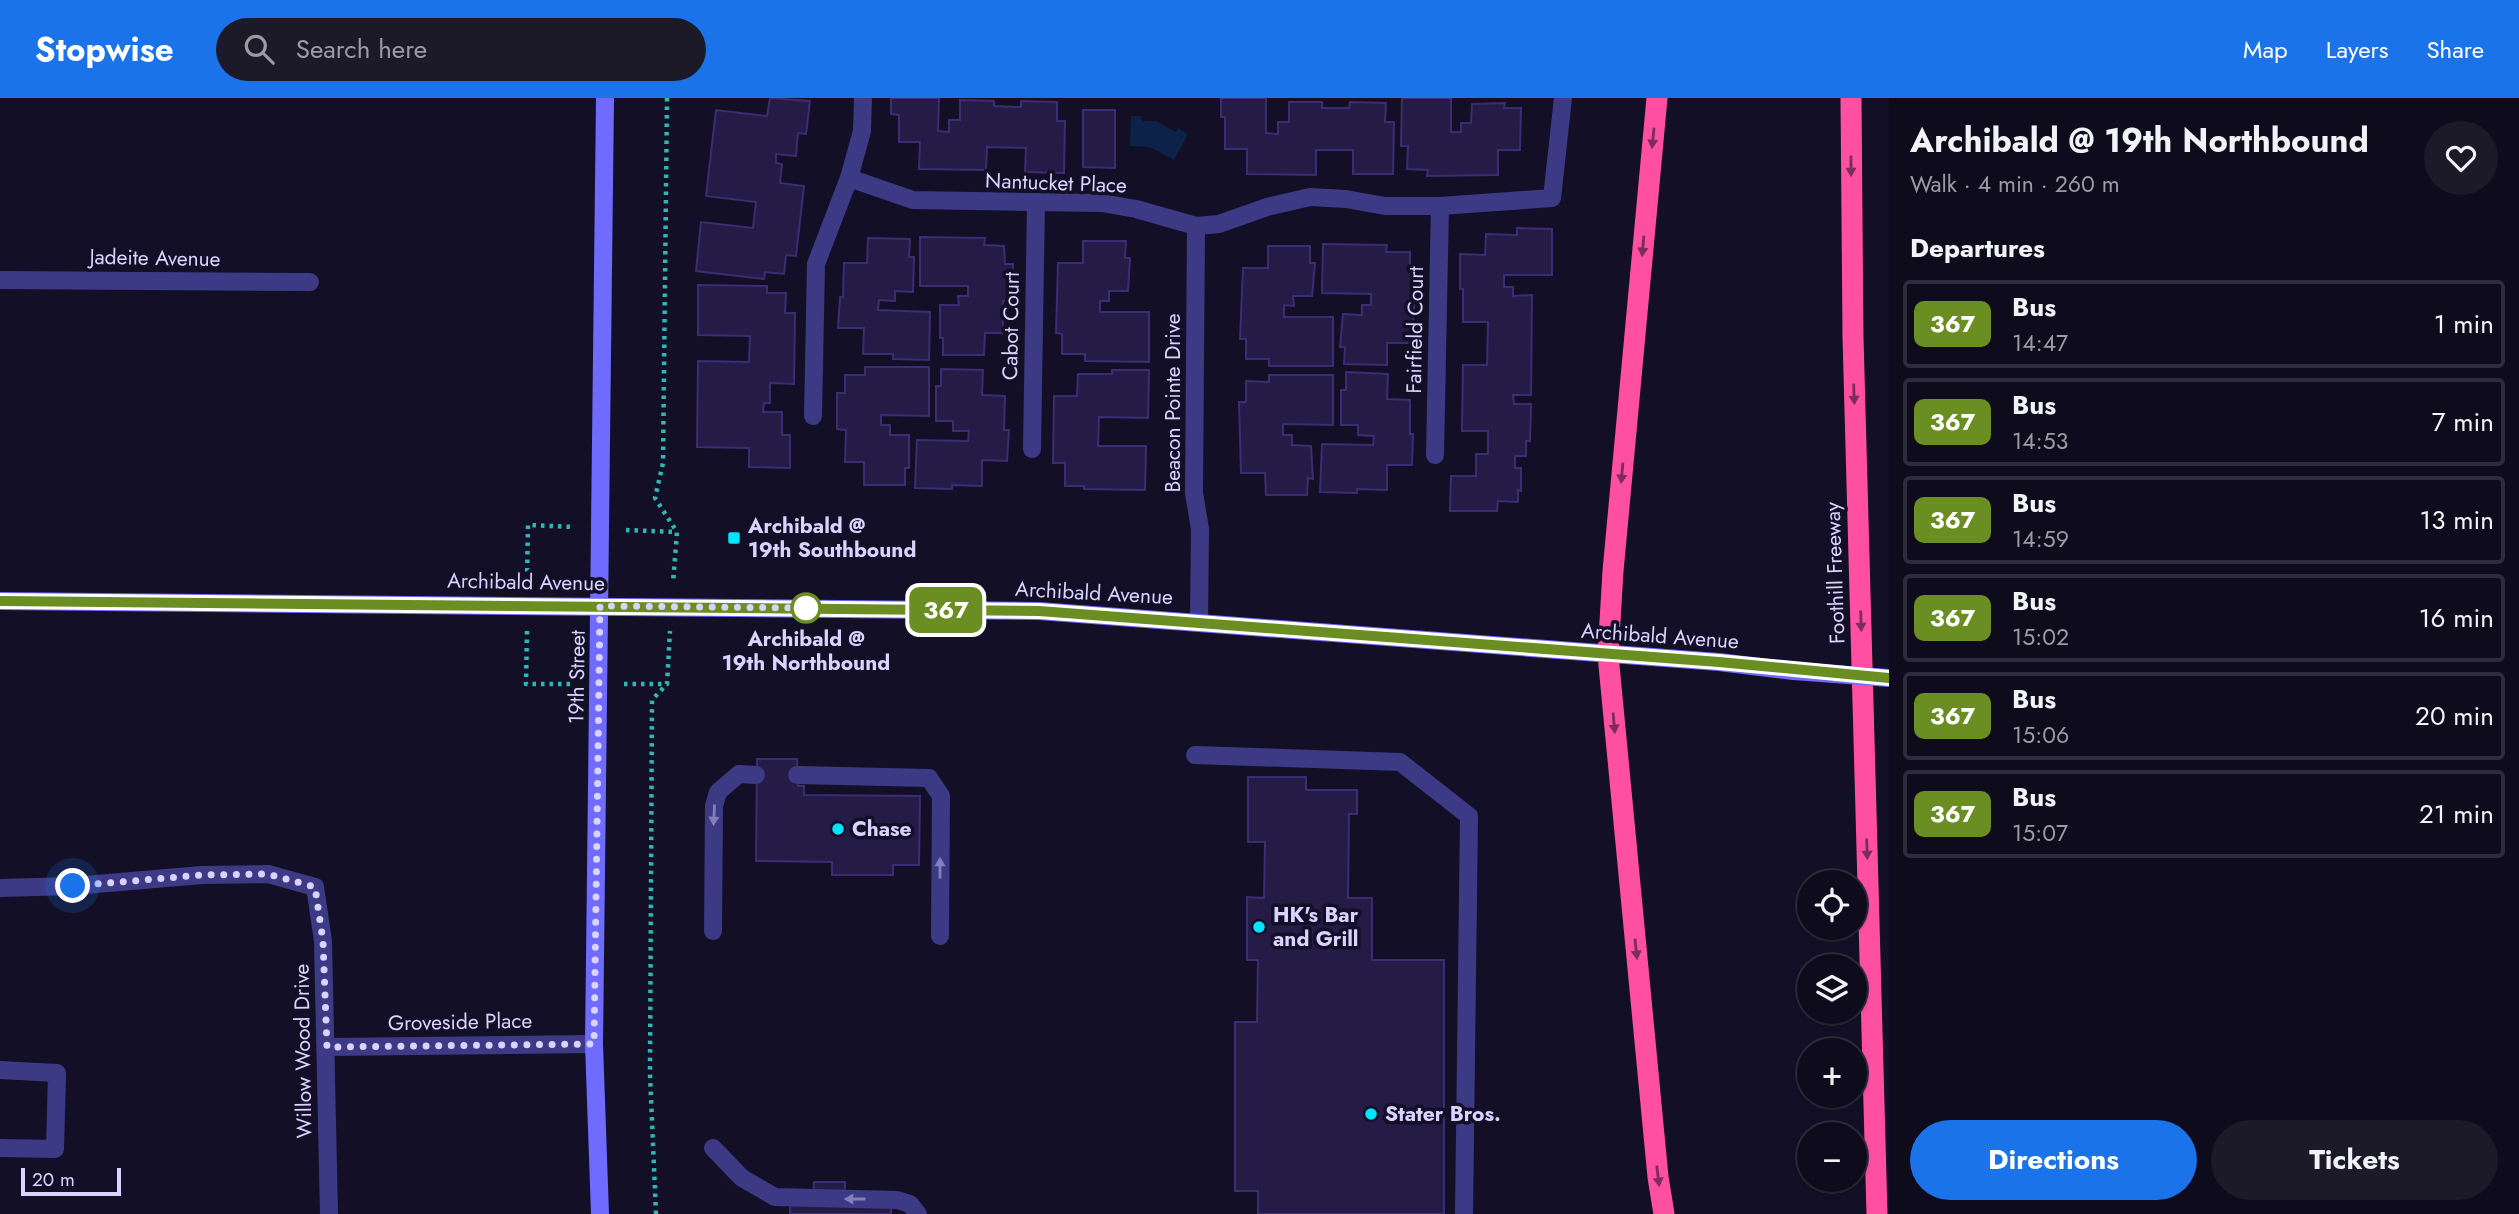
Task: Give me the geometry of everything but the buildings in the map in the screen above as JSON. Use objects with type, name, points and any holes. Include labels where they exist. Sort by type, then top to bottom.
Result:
[{"type":"highway","points":[[1657,98],[1613,570],[1608,655],[1664,1214]]},
{"type":"highway","name":"Foothill Freeway","points":[[1851,98],[1853,337],[1877,1214]]},
{"type":"main road","name":"19th Street","points":[[600,1214],[594,1044],[605,98]]},
{"type":"main road","name":"Archibald Avenue","points":[[0,601],[1039,611],[1719,662],[1889,678]]},
{"type":"street","points":[[813,415],[816,264],[849,178],[862,131],[863,98]]},
{"type":"street","name":"Nantucket Place","points":[[849,178],[913,200],[1102,204],[1136,209],[1196,226],[1219,224],[1267,207],[1310,197],[1346,199],[1385,206],[1440,206],[1552,198],[1563,98]]},
{"type":"street","name":"Cabot Court","points":[[1032,449],[1036,203]]},
{"type":"street","name":"Fairfield Court","points":[[1435,455],[1440,206]]},
{"type":"street","name":"Beacon Pointe Drive","points":[[1196,226],[1194,493],[1200,529],[1199,622]]},
{"type":"street","name":"Jadeite Avenue","points":[[0,280],[310,282]]},
{"type":"street","points":[[1195,755],[1401,762],[1469,816],[1464,1214]]},
{"type":"street","points":[[713,931],[714,806],[718,792],[739,774],[757,775]]},
{"type":"street","points":[[797,775],[929,778],[941,796],[940,936]]},
{"type":"street","name":"Willow Wood Drive","points":[[0,888],[73,886],[202,875],[268,874],[315,887],[323,941],[329,1214]]},
{"type":"street","name":"Groveside Place","points":[[327,1047],[594,1044]]},
{"type":"street","points":[[0,1070],[57,1073],[55,1149],[0,1148]]},
{"type":"street","points":[[713,1148],[742,1178],[769,1195],[789,1198],[897,1200],[910,1203],[918,1214]]},
{"type":"path","points":[[667,98],[663,463],[655,498],[677,532]]},
{"type":"path","points":[[656,1214],[650,1074],[652,700],[667,684]]},
{"type":"water","points":[[1131,116],[1141,116],[1142,121],[1156,121],[1176,132],[1178,128],[1188,134],[1174,160],[1150,147],[1130,146]]},
{"type":"bus line","name":"367","points":[[0,601],[1039,611],[1719,662],[1889,678]]},
{"type":"place","name":"Archibald @ 19th Southbound","points":[[734,538]]},
{"type":"place","name":"Archibald @ 19th Northbound","points":[[806,608]]},
{"type":"place","name":"Chase","points":[[838,829]]},
{"type":"place","name":"HK's Bar and Grill","points":[[1259,927]]},
{"type":"place","name":"Stater Bros.","points":[[1371,1114]]},
{"type":"route","points":[[73,886],[202,875],[268,874],[315,887],[323,941],[327,1047],[594,1044],[600,606],[806,608]]}]
